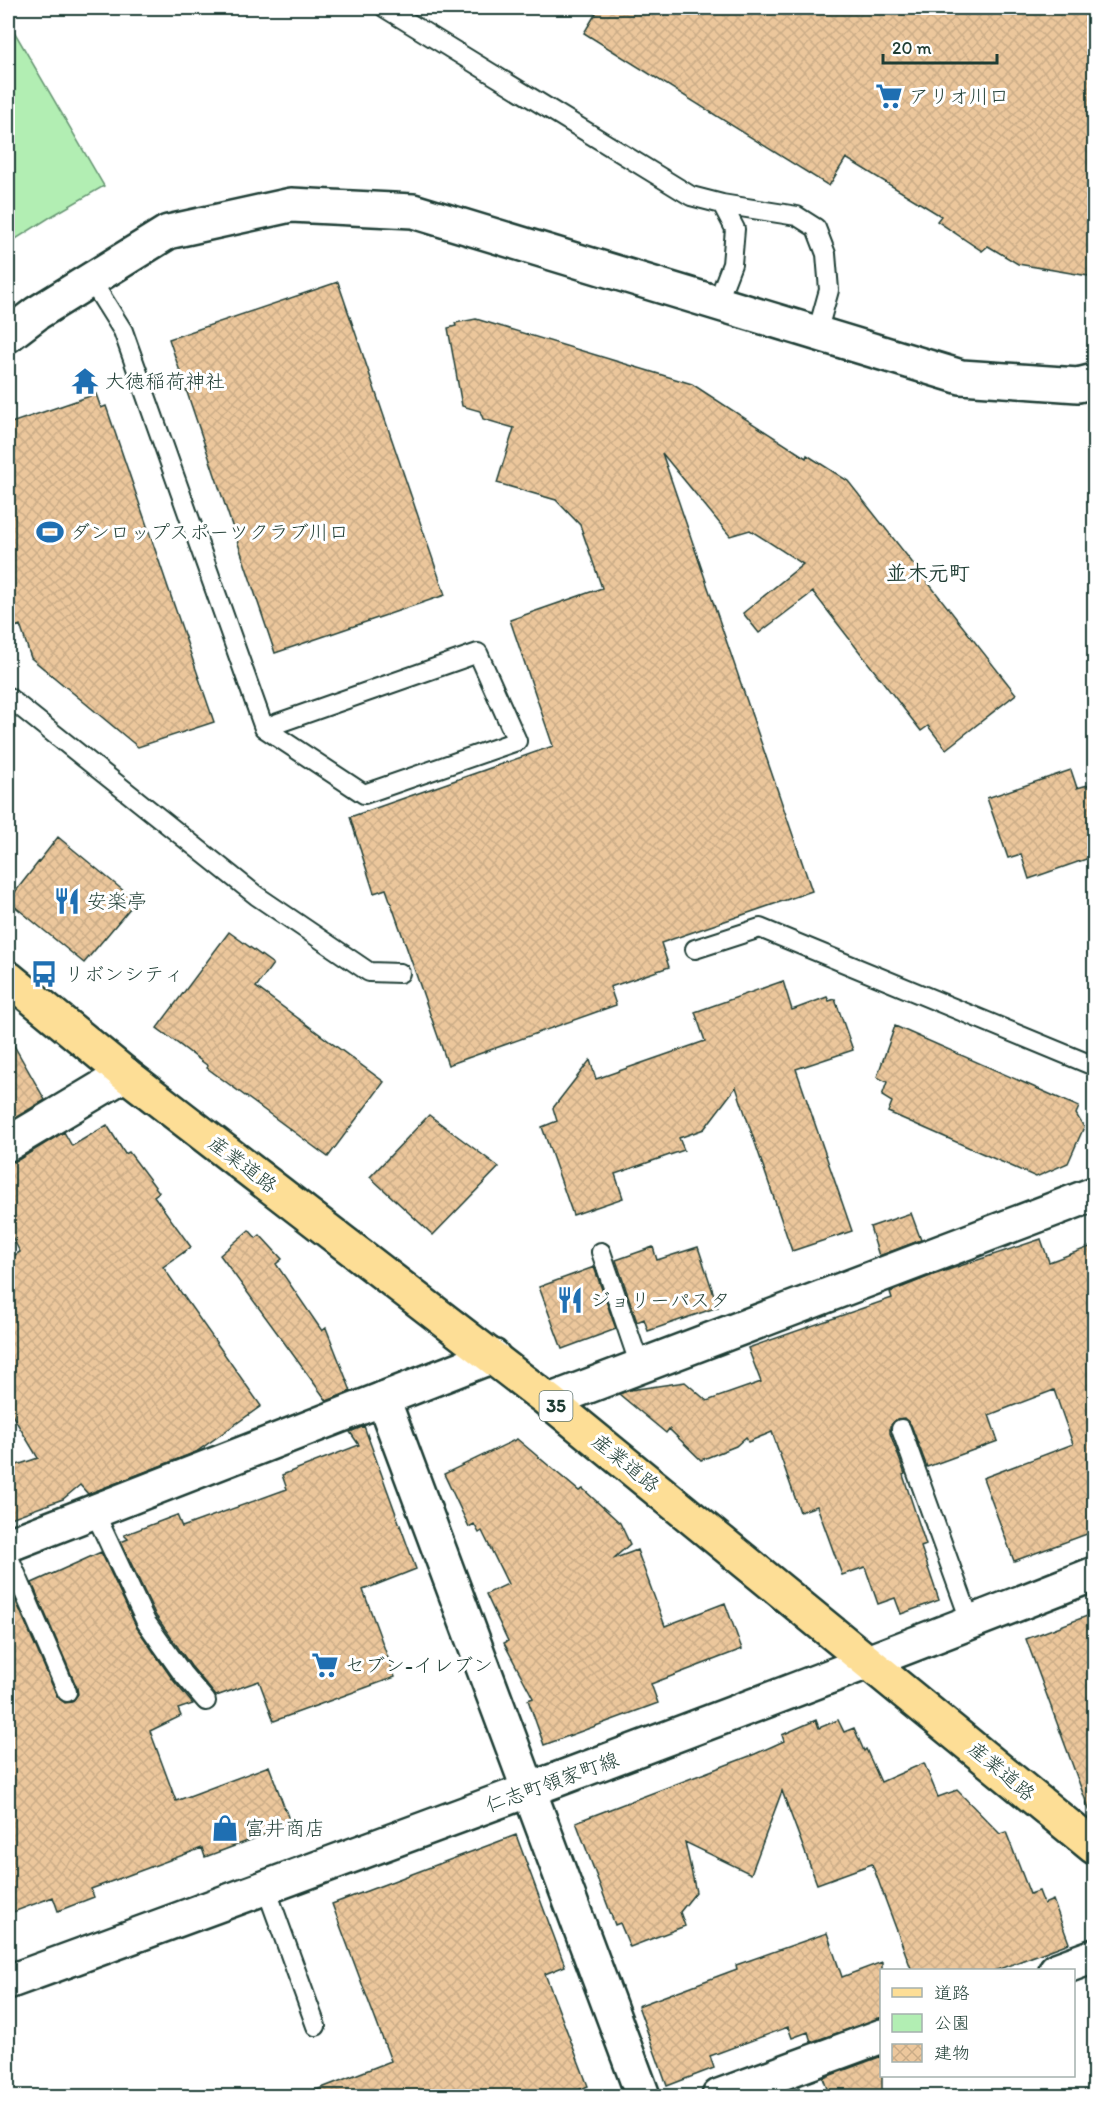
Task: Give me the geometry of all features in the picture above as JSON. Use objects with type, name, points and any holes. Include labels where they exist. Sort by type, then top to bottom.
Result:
[{"type":"main road","name":"産業道路","points":[[8,978],[125,1074],[493,1356],[1095,1847]]},
{"type":"street","points":[[8,335],[37,314],[168,232],[291,205],[413,211],[961,377],[1077,385],[1095,381]]},
{"type":"street","points":[[8,1144],[125,1074]]},
{"type":"street","points":[[549,1401],[1095,1194]]},
{"type":"street","points":[[8,1545],[493,1356]]},
{"type":"street","points":[[383,1399],[644,2097]]},
{"type":"street","name":"仁志町領家町線","points":[[8,1982],[529,1790],[870,1662],[1095,1574]]},
{"type":"street","points":[[1061,1969],[1095,1956]]},
{"type":"street","points":[[719,2097],[880,2037]]},
{"type":"lane","points":[[385,8],[691,196],[722,204],[797,216],[816,228],[826,254],[829,290],[817,333]]},
{"type":"lane","points":[[717,303],[732,264],[735,229],[722,204]]},
{"type":"lane","points":[[91,280],[123,330],[264,728],[364,794],[517,741],[478,653],[264,728]]},
{"type":"lane","points":[[8,697],[257,896],[369,972],[400,973]]},
{"type":"lane","points":[[695,950],[760,928],[1095,1066]]},
{"type":"lane","points":[[601,1252],[640,1366]]},
{"type":"lane","points":[[900,1429],[971,1623]]},
{"type":"lane","points":[[94,1511],[146,1622],[182,1673],[206,1701]]},
{"type":"lane","points":[[8,1555],[67,1692]]},
{"type":"lane","points":[[266,1888],[316,2026]]},
{"type":"green space","points":[[8,21],[104,186],[8,244]]},
{"type":"building","name":"アリオ川口","points":[[599,8],[1095,8],[1095,277],[1018,264],[988,246],[982,251],[937,221],[941,216],[846,158],[829,186],[584,33]]},
{"type":"building","points":[[338,282],[445,595],[275,653],[169,339]]},
{"type":"building","points":[[476,319],[692,384],[806,458],[807,455],[848,481],[1016,694],[946,749],[928,726],[921,731],[813,592],[759,633],[743,613],[803,564],[750,530],[730,536],[662,453],[812,891],[661,943],[669,967],[610,987],[616,1005],[448,1065],[386,889],[374,893],[350,817],[553,746],[510,620],[602,588],[580,525],[556,500],[497,483],[514,428],[483,419],[480,411],[462,406],[448,328],[456,326],[455,323]]},
{"type":"building","points":[[96,394],[101,408],[106,406],[214,722],[138,747],[31,658],[20,625],[8,630],[8,424]]},
{"type":"building","points":[[1071,770],[1077,788],[1095,783],[1095,856],[1029,879],[1021,854],[1008,858],[987,798]]},
{"type":"building","points":[[58,837],[136,901],[84,963],[8,901]]},
{"type":"building","points":[[229,932],[273,964],[256,987],[384,1082],[328,1157],[207,1068],[208,1066],[157,1028]]},
{"type":"building","points":[[783,981],[792,1010],[827,997],[829,1001],[835,999],[853,1050],[796,1069],[852,1231],[792,1251],[736,1087],[704,1129],[679,1138],[684,1150],[615,1174],[623,1198],[573,1215],[542,1127],[557,1121],[553,1108],[590,1060],[596,1079],[705,1041],[695,1012]]},
{"type":"building","points":[[895,1026],[1079,1107],[1076,1114],[1084,1127],[1068,1163],[1036,1177],[888,1112],[892,1102],[882,1096],[887,1082],[877,1077]]},
{"type":"building","points":[[8,1035],[45,1100],[8,1122]]},
{"type":"building","points":[[429,1115],[499,1167],[433,1235],[370,1177]]},
{"type":"building","points":[[107,1125],[125,1154],[129,1152],[159,1192],[154,1196],[191,1247],[163,1267],[261,1406],[196,1452],[88,1494],[80,1485],[63,1499],[8,1519],[8,1468],[38,1458],[8,1408],[8,1259],[20,1252],[8,1229],[8,1163],[18,1160],[64,1132],[72,1146]]},
{"type":"building","points":[[911,1213],[921,1240],[879,1256],[870,1227]]},
{"type":"building","points":[[249,1230],[256,1238],[260,1235],[282,1259],[276,1264],[322,1331],[326,1328],[351,1391],[327,1401],[220,1255]]},
{"type":"building","points":[[1041,1239],[1049,1262],[1095,1245],[1095,1531],[1014,1561],[983,1478],[1073,1444],[1054,1390],[989,1415],[998,1441],[927,1467],[911,1425],[904,1418],[897,1419],[890,1426],[890,1433],[926,1545],[921,1547],[939,1600],[901,1614],[895,1598],[878,1604],[865,1567],[842,1575],[817,1506],[800,1512],[772,1432],[748,1442],[746,1437],[736,1446],[701,1460],[669,1429],[666,1433],[619,1394],[630,1390],[685,1382],[707,1401],[761,1382],[748,1348],[892,1298],[890,1292],[933,1275]]},
{"type":"building","points":[[653,1247],[657,1260],[698,1247],[718,1307],[648,1331],[644,1319],[637,1322],[616,1260]]},
{"type":"building","points":[[594,1267],[616,1329],[562,1349],[539,1287]]},
{"type":"building","points":[[364,1426],[416,1569],[363,1590],[395,1677],[274,1721],[259,1681],[216,1696],[191,1666],[156,1616],[121,1542],[128,1539],[124,1535],[177,1515],[182,1527],[287,1489],[282,1475],[359,1445],[350,1432]]},
{"type":"building","points":[[517,1439],[579,1491],[583,1489],[620,1523],[630,1544],[613,1559],[637,1550],[665,1626],[725,1603],[742,1649],[651,1684],[658,1703],[544,1745],[528,1700],[533,1698],[504,1643],[508,1641],[486,1594],[508,1584],[482,1531],[479,1533],[474,1524],[469,1527],[444,1474]]},
{"type":"building","points":[[101,1552],[137,1628],[173,1680],[193,1704],[178,1709],[181,1716],[150,1731],[176,1801],[269,1766],[291,1825],[205,1857],[202,1848],[91,1889],[94,1897],[58,1911],[53,1897],[8,1914],[8,1594],[12,1592],[57,1696],[65,1703],[72,1702],[78,1694],[77,1688],[32,1583]]},
{"type":"building","points":[[1095,1613],[1095,1815],[1091,1815],[1026,1639]]},
{"type":"building","points":[[816,1720],[819,1728],[838,1720],[844,1732],[854,1728],[881,1782],[924,1763],[938,1797],[957,1790],[1000,1834],[1006,1832],[1030,1894],[1039,1891],[1044,1904],[1053,1900],[1069,1943],[999,1969],[911,1969],[872,1864],[817,1884],[782,1791],[751,1874],[685,1842],[696,1892],[680,1912],[685,1926],[630,1947],[620,1923],[615,1925],[576,1822],[755,1754],[784,1741],[782,1735]]},
{"type":"building","points":[[516,1835],[565,1966],[545,1974],[588,2086],[562,2097],[307,2097],[306,2094],[391,2061],[332,1904]]},
{"type":"building","points":[[827,1933],[842,1977],[882,1962],[880,2019],[811,2042],[808,2032],[792,2038],[788,2027],[710,2056],[714,2068],[667,2086],[638,2006],[737,1969],[736,1965]]},
{"type":"building","points":[[880,2057],[882,2097],[830,2097],[823,2078]]},
{"type":"place","name":"アリオ川口","points":[[889,96]]},
{"type":"place","name":"大徳稲荷神社","points":[[85,381]]},
{"type":"place","name":"ダンロップスポーツクラブ川口","points":[[50,532]]},
{"type":"place","name":"安楽亭","points":[[67,901]]},
{"type":"place","name":"リボンシティ","points":[[44,974]]},
{"type":"place","name":"ジョリーパスタ","points":[[570,1300]]},
{"type":"place","name":"セブン-イレブン","points":[[325,1665]]},
{"type":"place","name":"富井商店","points":[[225,1828]]},
{"type":"district","name":"並木元町","points":[[928,572]]}]
